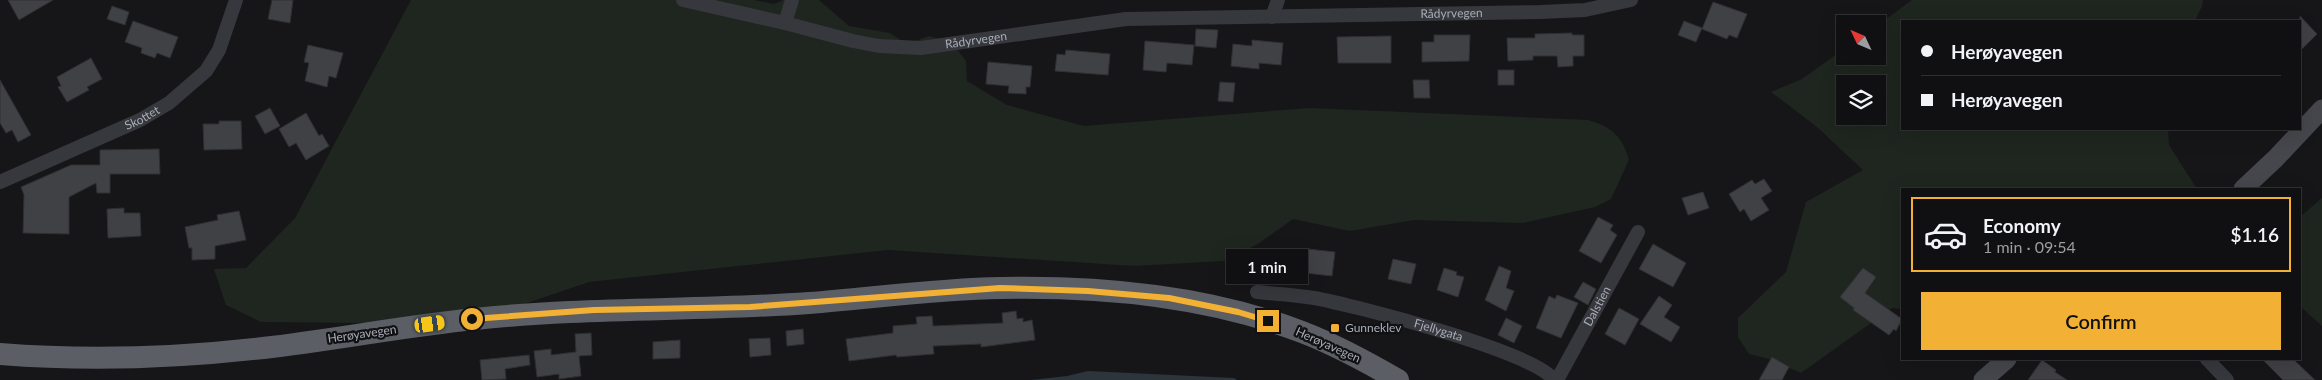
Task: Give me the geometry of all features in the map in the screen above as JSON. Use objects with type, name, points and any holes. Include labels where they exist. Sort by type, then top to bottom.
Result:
[{"type":"highway","name":"Herøyavegen","points":[[0,354],[74,357],[176,356],[263,348],[438,323],[514,315],[750,307],[1008,288],[1124,293],[1169,298],[1238,312],[1303,332],[1365,361],[1398,380]]},
{"type":"main road","points":[[2244,188],[2283,151],[2322,109]]},
{"type":"main road","points":[[1986,379],[2006,360]]},
{"type":"street","name":"Skottet","points":[[0,182],[140,120],[169,103],[206,71],[219,50],[236,0]]},
{"type":"street","name":"Rådyrvegen","points":[[683,0],[785,22],[853,41],[879,46],[921,48],[1126,19],[1540,12],[1585,10],[1630,0]]},
{"type":"street","points":[[785,22],[792,0]]},
{"type":"street","points":[[1272,17],[1278,0]]},
{"type":"street","name":"Dalstien","points":[[1555,380],[1638,232]]},
{"type":"street","name":"Fjellygata","points":[[1257,292],[1314,298],[1418,324],[1517,358],[1538,367],[1555,380]]},
{"type":"street","points":[[2208,360],[2227,380]]},
{"type":"shaded area","points":[[411,0],[754,0],[774,4],[783,0],[819,0],[849,26],[890,33],[907,44],[929,36],[944,40],[957,49],[966,61],[967,81],[1007,105],[1084,126],[1309,108],[1588,120],[1596,122],[1615,134],[1623,145],[1629,160],[1611,199],[1595,207],[1523,223],[1414,220],[1350,231],[1293,219],[1258,244],[1224,261],[1134,266],[888,250],[589,282],[465,324],[261,322],[226,305],[214,269],[246,268],[295,218]]},
{"type":"shaded area","points":[[1912,0],[2203,0],[2195,20],[1901,20],[1901,130],[2168,130],[2169,145],[2196,188],[1901,188],[1901,309],[1892,308],[1801,373],[1769,359],[1749,354],[1738,337],[1738,318],[1786,272],[1806,202],[1863,170],[1817,127],[1771,92],[1802,79],[1836,54],[1836,65],[1886,65],[1886,19]]},
{"type":"shaded area","points":[[2322,198],[2322,326],[2301,307],[2301,216]]},
{"type":"shaded area","points":[[1088,371],[1234,378],[1237,380],[1031,380],[1067,376]]},
{"type":"building","points":[[8,0],[53,0],[19,20]]},
{"type":"building","points":[[272,0],[293,0],[290,23],[268,19]]},
{"type":"building","points":[[1713,2],[1747,14],[1737,38],[1729,35],[1727,39],[1702,29]]},
{"type":"building","points":[[112,6],[129,12],[125,25],[107,19]]},
{"type":"building","points":[[2300,16],[2317,34],[2301,50],[2301,20]]},
{"type":"building","points":[[133,21],[178,37],[170,58],[157,53],[155,58],[141,53],[142,48],[125,42]]},
{"type":"building","points":[[1684,21],[1702,28],[1696,42],[1678,35]]},
{"type":"building","points":[[1196,29],[1218,30],[1216,48],[1195,46]]},
{"type":"building","points":[[1572,33],[1572,35],[1584,35],[1584,56],[1573,56],[1573,66],[1558,67],[1557,56],[1533,56],[1533,60],[1508,61],[1507,38],[1535,38],[1535,34]]},
{"type":"building","points":[[1434,35],[1470,35],[1469,61],[1422,62],[1422,42],[1434,42]]},
{"type":"building","points":[[1391,36],[1391,63],[1338,63],[1337,37]]},
{"type":"building","points":[[1252,40],[1283,43],[1281,65],[1259,63],[1259,69],[1231,66],[1233,44],[1252,46]]},
{"type":"building","points":[[1145,41],[1194,45],[1192,65],[1167,63],[1166,72],[1143,70]]},
{"type":"building","points":[[308,45],[343,53],[336,78],[329,76],[327,87],[305,81],[309,63],[304,62]]},
{"type":"building","points":[[1066,50],[1110,54],[1108,75],[1055,71],[1057,54],[1065,55]]},
{"type":"building","points":[[91,58],[102,79],[87,87],[89,90],[67,102],[58,87],[61,86],[57,77]]},
{"type":"building","points":[[988,62],[1032,66],[1030,87],[1026,87],[1026,94],[1008,93],[1009,86],[986,84]]},
{"type":"building","points":[[1498,70],[1514,70],[1514,85],[1498,85]]},
{"type":"building","points":[[0,80],[31,135],[18,142],[12,130],[6,133],[0,123]]},
{"type":"building","points":[[1413,80],[1429,80],[1430,98],[1414,98]]},
{"type":"building","points":[[1220,82],[1235,83],[1233,102],[1218,101]]},
{"type":"building","points":[[270,108],[280,126],[265,134],[255,116]]},
{"type":"building","points":[[306,113],[319,136],[322,134],[329,146],[306,160],[296,143],[289,147],[279,129]]},
{"type":"building","points":[[219,121],[241,121],[242,149],[204,150],[203,124],[219,124]]},
{"type":"building","points":[[159,149],[160,174],[110,174],[110,193],[97,193],[96,183],[69,197],[69,234],[23,233],[24,195],[21,187],[71,165],[100,165],[100,150]]},
{"type":"building","points":[[1764,179],[1772,191],[1761,198],[1769,210],[1751,221],[1744,209],[1740,212],[1729,194],[1752,180],[1755,184]]},
{"type":"building","points":[[1703,192],[1709,208],[1688,215],[1682,198]]},
{"type":"building","points":[[124,208],[124,213],[140,213],[141,236],[108,238],[107,209]]},
{"type":"building","points":[[239,211],[246,240],[215,246],[215,259],[192,260],[192,248],[189,248],[185,227],[218,220],[217,215]]},
{"type":"building","points":[[1598,217],[1613,225],[1610,230],[1617,235],[1601,263],[1579,251]]},
{"type":"building","points":[[1653,244],[1686,263],[1673,287],[1639,269]]},
{"type":"building","points":[[1308,249],[1335,252],[1332,276],[1305,273],[1305,269],[1289,268],[1290,254],[1307,256]]},
{"type":"building","points":[[1393,259],[1416,264],[1411,284],[1388,279]]},
{"type":"building","points":[[1499,266],[1511,271],[1506,288],[1514,291],[1506,311],[1485,300]]},
{"type":"building","points":[[1444,268],[1457,272],[1456,275],[1464,277],[1458,297],[1437,290]]},
{"type":"building","points":[[1863,268],[1876,277],[1865,293],[1901,318],[1901,321],[1896,331],[1894,329],[1889,335],[1853,310],[1854,308],[1840,297]]},
{"type":"building","points":[[1583,282],[1596,289],[1588,305],[1574,297]]},
{"type":"building","points":[[1557,295],[1578,303],[1561,338],[1536,328],[1549,296],[1555,299]]},
{"type":"building","points":[[1659,296],[1672,305],[1664,317],[1680,327],[1671,342],[1640,324]]},
{"type":"building","points":[[1619,308],[1639,319],[1625,345],[1605,334]]},
{"type":"building","points":[[1016,311],[1017,319],[1023,318],[1023,322],[1032,320],[1035,340],[981,347],[981,344],[933,346],[934,354],[897,357],[896,355],[849,361],[846,339],[893,333],[893,326],[917,324],[916,317],[932,316],[933,326],[1003,323],[1002,313]]},
{"type":"building","points":[[1506,318],[1522,326],[1514,343],[1498,335]]},
{"type":"building","points":[[803,329],[804,344],[787,346],[786,331]]},
{"type":"building","points":[[591,333],[592,355],[579,356],[581,376],[559,379],[559,374],[537,377],[534,351],[551,349],[551,355],[576,352],[575,334]]},
{"type":"building","points":[[770,338],[771,355],[750,357],[749,339]]},
{"type":"building","points":[[680,340],[680,358],[653,359],[653,342]]},
{"type":"building","points":[[529,355],[530,365],[505,369],[506,379],[482,380],[480,360]]},
{"type":"building","points":[[1772,357],[1789,367],[1782,380],[1759,380]]},
{"type":"building","points":[[2042,360],[2056,370],[2055,372],[2067,380],[2028,380]]},
{"type":"building","points":[[2263,360],[2294,360],[2315,380],[2283,380]]},
{"type":"place","name":"Gunneklev","points":[[1335,328]]},
{"type":"route","points":[[472,319],[594,310],[750,307],[947,291],[1042,288],[1169,298],[1238,312],[1268,321]]}]
